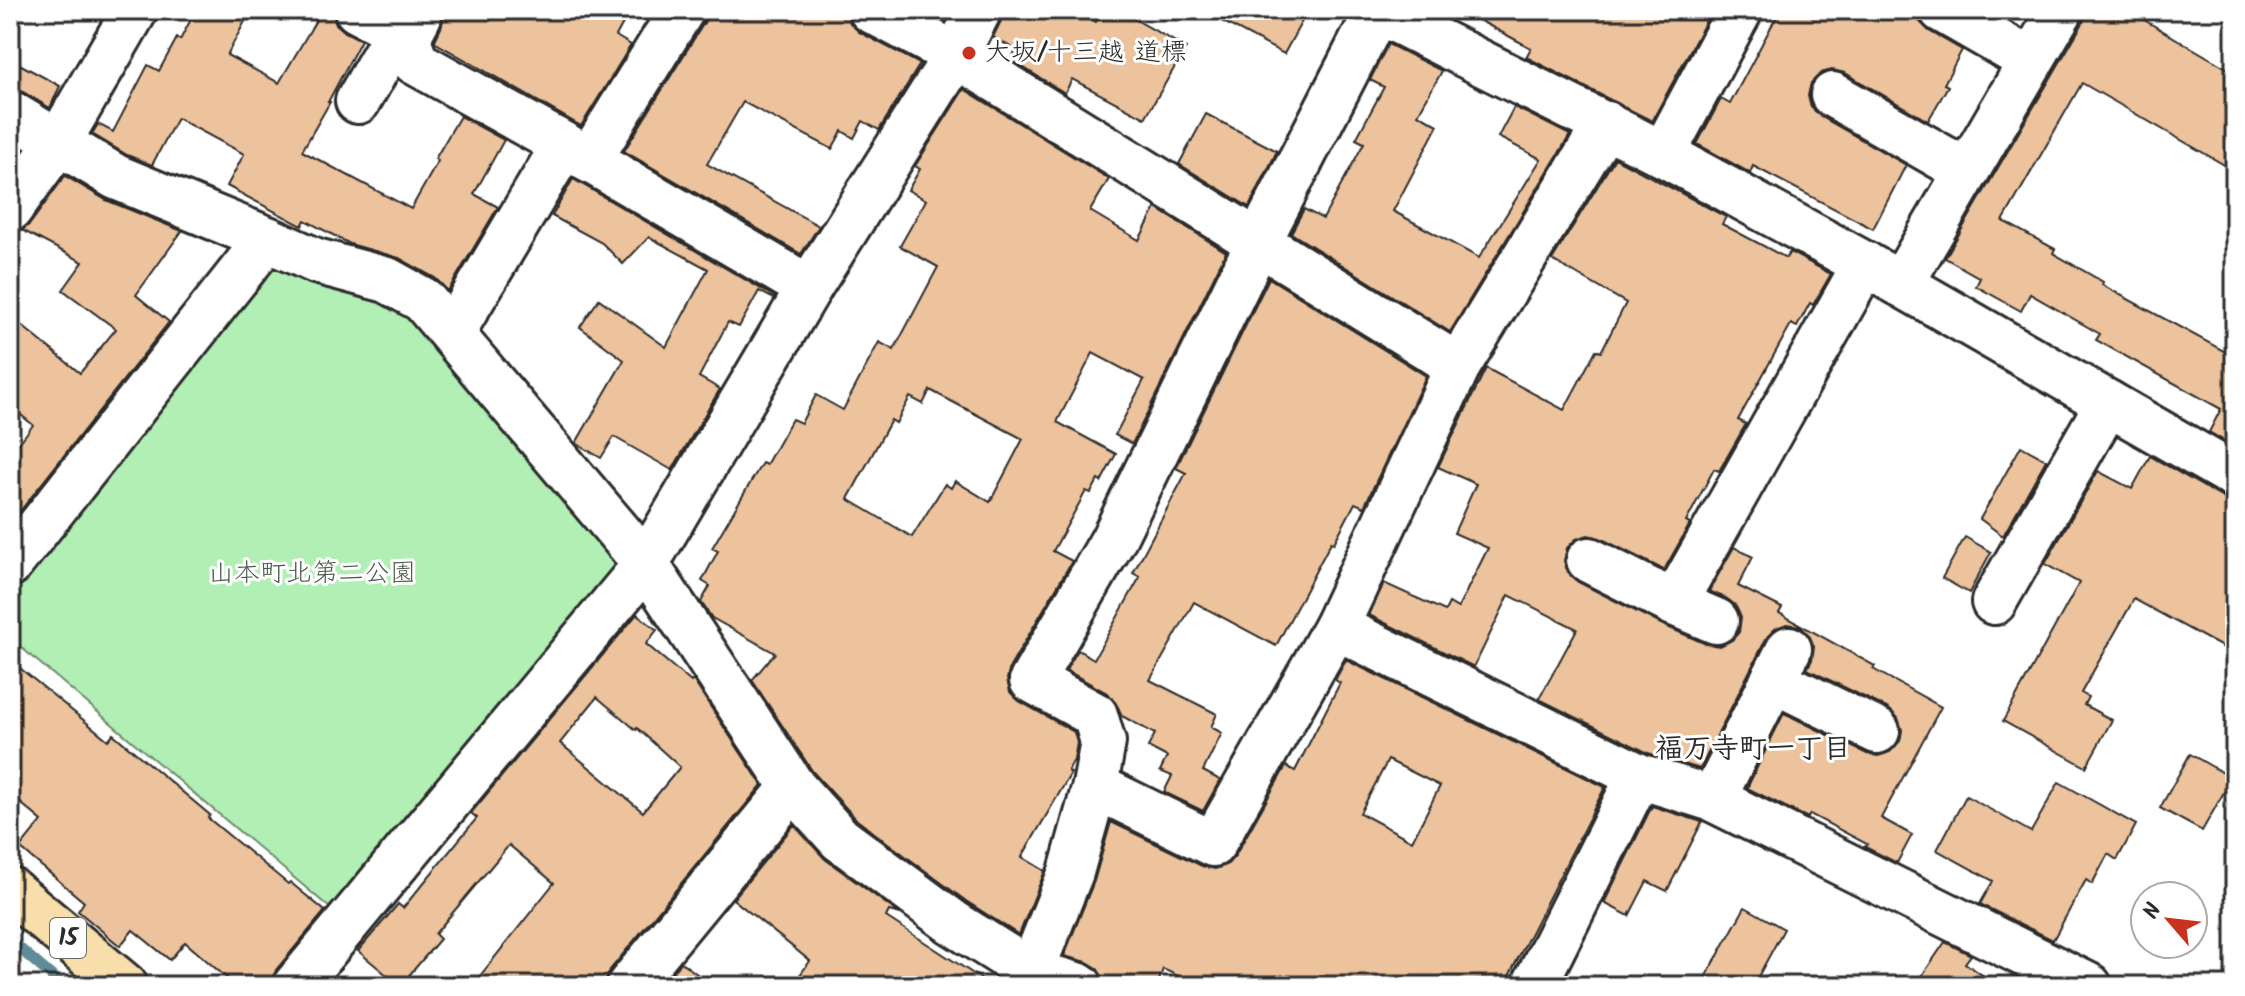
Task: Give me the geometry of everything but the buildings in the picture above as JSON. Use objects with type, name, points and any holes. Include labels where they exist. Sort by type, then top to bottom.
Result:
[{"type":"main road","name":"15","points":[[10,890],[125,986]]},
{"type":"street","points":[[10,209],[58,143],[135,10]]},
{"type":"street","points":[[357,10],[415,23]]},
{"type":"street","points":[[452,333],[576,153],[682,10]]},
{"type":"street","points":[[871,10],[956,55],[1458,366]]},
{"type":"street","points":[[295,986],[646,564],[809,288],[956,55],[979,10]]},
{"type":"street","points":[[1027,979],[1071,872],[1095,786],[1103,742],[1095,715],[1032,680],[1113,540],[1258,243],[1378,10],[1663,154],[1883,274],[2235,476]]},
{"type":"street","points":[[1942,10],[2031,61]]},
{"type":"street","points":[[1674,603],[1883,274],[1966,171],[2061,10]]},
{"type":"street","points":[[1663,154],[1733,13]]},
{"type":"street","points":[[358,101],[389,47],[415,23]]},
{"type":"street","points":[[415,23],[415,62],[809,288]]},
{"type":"street","points":[[1833,95],[1966,171]]},
{"type":"street","points":[[10,113],[116,177],[316,261],[387,280],[423,300],[646,564],[793,787],[840,839],[1027,979],[1080,986]]},
{"type":"street","points":[[1095,786],[1213,844],[1336,627],[1458,366],[1606,124]]},
{"type":"street","points":[[10,564],[267,239]]},
{"type":"street","points":[[1994,602],[2108,403]]},
{"type":"street","points":[[1589,560],[1716,621]]},
{"type":"street","points":[[1336,627],[1639,776],[1713,799],[2089,986]]},
{"type":"street","points":[[1713,799],[1781,664],[1877,731]]},
{"type":"street","points":[[1534,986],[1639,776]]},
{"type":"street","points":[[629,986],[793,787]]},
{"type":"green space","name":"山本町北第二公園","points":[[267,268],[380,289],[427,321],[616,564],[330,908],[10,638],[10,586]]},
{"type":"waterway","points":[[10,940],[63,986]]},
{"type":"place","name":"大坂/十三越 道標","points":[[969,53]]},
{"type":"district","name":"福万寺町一丁目","points":[[1753,749]]}]
